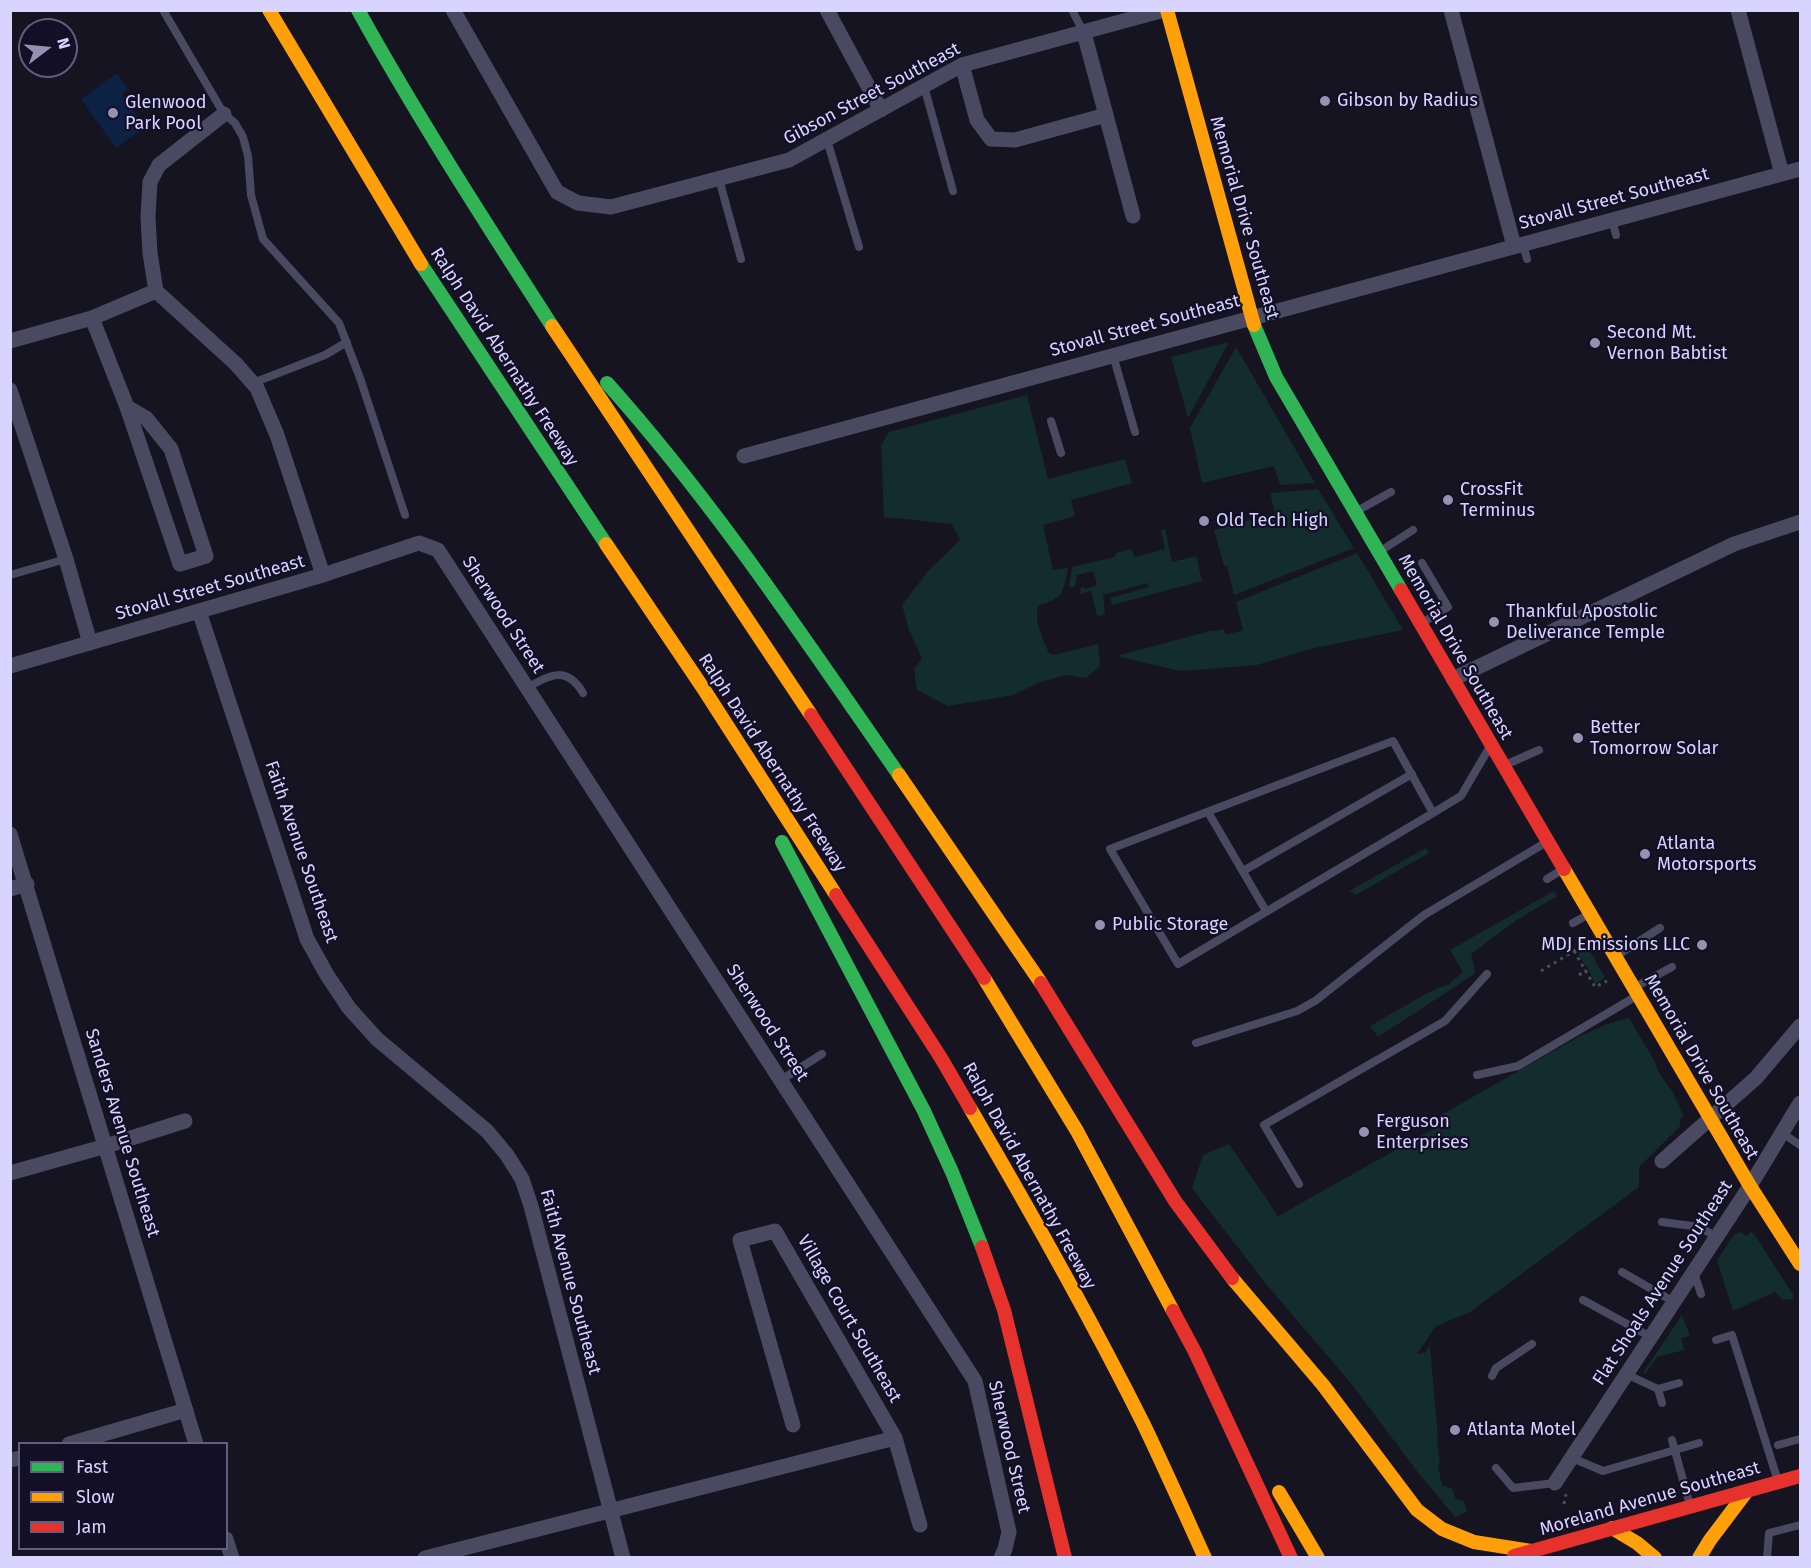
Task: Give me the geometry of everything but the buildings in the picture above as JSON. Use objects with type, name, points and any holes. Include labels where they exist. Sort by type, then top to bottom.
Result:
[{"type":"main road","name":"Ralph David Abernathy Freeway","points":[[269,10],[403,237],[703,688],[941,1058],[1046,1239],[1144,1426],[1205,1557]]},
{"type":"main road","points":[[358,10],[460,182],[559,337],[964,945],[1077,1131],[1195,1352],[1318,1557]]},
{"type":"main road","name":"Memorial Drive Southeast","points":[[1166,10],[1251,317],[1276,377],[1750,1186],[1790,1241],[1800,1264]]},
{"type":"main road","points":[[559,337],[616,392],[649,430],[746,555],[1032,969],[1181,1210],[1228,1273],[1342,1409],[1411,1504],[1428,1519],[1474,1542],[1531,1551]]},
{"type":"main road","points":[[703,688],[924,1111],[952,1172],[980,1240],[1004,1310],[1065,1557]]},
{"type":"main road","points":[[1195,1352],[1291,1557]]},
{"type":"main road","points":[[1144,1426],[1175,1525]]},
{"type":"main road","name":"Moreland Avenue Southeast","points":[[1509,1557],[1800,1476]]},
{"type":"main road","points":[[1699,1557],[1747,1491]]},
{"type":"main road","points":[[1612,1528],[1655,1557]]},
{"type":"street","name":"Gibson Street Southeast","points":[[453,10],[557,192],[578,203],[611,207],[789,160],[962,65],[1166,10]]},
{"type":"street","points":[[827,10],[881,110]]},
{"type":"street","points":[[1451,10],[1522,250]]},
{"type":"street","points":[[1738,10],[1782,174]]},
{"type":"street","points":[[1084,33],[1133,216]]},
{"type":"street","points":[[962,65],[977,120],[991,139],[1015,141],[1106,115]]},
{"type":"street","points":[[224,114],[159,165],[150,182],[148,218],[150,253],[156,291],[236,364],[257,388],[277,435],[323,575]]},
{"type":"street","name":"Stovall Street Southeast","points":[[744,456],[1251,317],[1614,227],[1800,169]]},
{"type":"street","points":[[10,341],[92,318],[156,291]]},
{"type":"street","points":[[92,318],[127,407],[180,564],[206,556],[171,449],[146,418],[127,407]]},
{"type":"street","points":[[10,390],[66,559],[90,643]]},
{"type":"street","points":[[1453,679],[1728,546],[1800,522]]},
{"type":"street","name":"Stovall Street Southeast","points":[[10,666],[323,575],[419,543]]},
{"type":"street","name":"Sherwood Street","points":[[419,543],[438,550],[975,1382],[1009,1532],[1001,1557]]},
{"type":"street","name":"Faith Avenue Southeast","points":[[199,611],[307,939],[327,975],[349,1008],[377,1039],[487,1131],[507,1155],[522,1179],[623,1557]]},
{"type":"street","name":"Sanders Avenue Southeast","points":[[10,834],[196,1442]]},
{"type":"street","points":[[10,889],[27,884]]},
{"type":"street","points":[[1662,1161],[1756,1078],[1779,1046],[1800,1026]]},
{"type":"street","name":"Flat Shoals Avenue Southeast","points":[[1555,1483],[1750,1186],[1800,1103]]},
{"type":"street","points":[[10,1173],[185,1121]]},
{"type":"street","name":"Village Court Southeast","points":[[794,1425],[741,1240],[775,1231],[895,1438],[920,1525]]},
{"type":"street","points":[[73,1442],[186,1410]]},
{"type":"street","points":[[425,1557],[895,1438]]},
{"type":"lane","points":[[164,10],[224,114],[235,123],[243,137],[248,156],[251,195],[263,239],[339,323],[405,514]]},
{"type":"lane","points":[[1072,10],[1084,33]]},
{"type":"lane","points":[[924,86],[953,191]]},
{"type":"lane","points":[[827,140],[858,247]]},
{"type":"lane","points":[[719,179],[741,260]]},
{"type":"lane","points":[[253,383],[325,355],[347,342]]},
{"type":"lane","points":[[1113,355],[1135,432]]},
{"type":"lane","points":[[1051,421],[1061,453]]},
{"type":"lane","points":[[1355,512],[1391,492]]},
{"type":"lane","points":[[1379,552],[1413,530]]},
{"type":"lane","points":[[10,575],[66,559]]},
{"type":"lane","points":[[1420,623],[1448,607],[1422,563]]},
{"type":"lane","points":[[527,688],[553,675],[576,681],[583,693]]},
{"type":"lane","points":[[1433,813],[1393,741],[1110,849],[1178,964],[1266,911],[1433,813],[1461,796],[1491,744]]},
{"type":"lane","points":[[1504,766],[1539,750]]},
{"type":"lane","points":[[1243,871],[1412,774]]},
{"type":"lane","points":[[1208,812],[1266,911]]},
{"type":"lane","points":[[1196,1043],[1297,1011],[1315,1001],[1424,915],[1548,841]]},
{"type":"lane","points":[[1547,879],[1564,869]]},
{"type":"lane","points":[[1573,923],[1590,913]]},
{"type":"lane","points":[[1615,956],[1660,928]]},
{"type":"lane","points":[[1477,1075],[1518,1066],[1672,967]]},
{"type":"lane","points":[[1299,1184],[1264,1125],[1445,1021],[1487,975]]},
{"type":"lane","points":[[781,1080],[822,1054]]},
{"type":"lane","points":[[1782,1133],[1800,1145]]},
{"type":"lane","points":[[1662,1222],[1700,1227],[1716,1237]]},
{"type":"lane","points":[[1622,1272],[1674,1302]]},
{"type":"lane","points":[[1693,1272],[1701,1294]]},
{"type":"lane","points":[[1583,1300],[1651,1337]]},
{"type":"lane","points":[[1716,1340],[1732,1335],[1778,1482]]},
{"type":"lane","points":[[1492,1376],[1496,1368],[1532,1344]]},
{"type":"lane","points":[[1626,1374],[1658,1389],[1679,1383]]},
{"type":"lane","points":[[1658,1389],[1662,1403]]},
{"type":"lane","points":[[1778,1445],[1800,1439]]},
{"type":"lane","points":[[1672,1440],[1690,1506]]},
{"type":"lane","points":[[1572,1458],[1603,1471],[1699,1443]]},
{"type":"lane","points":[[1496,1468],[1513,1488],[1555,1483]]},
{"type":"lane","points":[[1767,1557],[1769,1533],[1800,1525]]},
{"type":"path","points":[[1541,971],[1588,942]]},
{"type":"path","points":[[1574,951],[1595,987],[1610,979]]},
{"type":"path","points":[[1579,975],[1586,970]]},
{"type":"green space","points":[[1229,342],[1188,418],[1171,357]]},
{"type":"green space","points":[[1236,347],[1315,483],[1280,485],[1274,466],[1202,483],[1190,428]]},
{"type":"green space","points":[[1027,395],[1048,479],[1125,459],[1132,483],[1071,500],[1075,516],[1043,525],[1053,570],[1068,568],[1063,589],[1058,597],[1039,605],[1037,617],[1042,636],[1049,653],[1054,655],[1098,644],[1100,666],[1086,678],[1066,675],[1040,682],[1013,695],[948,706],[917,690],[914,669],[922,658],[909,630],[902,605],[928,571],[960,540],[952,524],[884,517],[881,445],[889,432]]},
{"type":"green space","points":[[1318,489],[1354,548],[1234,595],[1227,566],[1224,566],[1214,530],[1275,513],[1270,493]]},
{"type":"green space","points":[[1165,529],[1172,562],[1196,556],[1202,581],[1112,605],[1110,598],[1149,587],[1148,583],[1103,595],[1105,614],[1097,616],[1091,591],[1080,594],[1081,587],[1086,589],[1097,585],[1093,571],[1077,575],[1075,587],[1069,587],[1072,567],[1115,557],[1116,553],[1131,549],[1135,557],[1165,549],[1161,530]]},
{"type":"green space","points":[[1357,553],[1403,630],[1310,649],[1257,665],[1180,671],[1116,656],[1214,630],[1224,629],[1226,635],[1243,630],[1236,602]]},
{"type":"green space","points":[[1426,848],[1429,853],[1356,895],[1349,891]]},
{"type":"green space","points":[[1554,891],[1557,896],[1515,921],[1471,954],[1475,971],[1473,975],[1378,1037],[1370,1026],[1429,992],[1449,984],[1463,972],[1450,950]]},
{"type":"green space","points":[[1588,948],[1605,978],[1595,984],[1587,966],[1578,954]]},
{"type":"green space","points":[[1629,1018],[1684,1116],[1680,1119],[1680,1126],[1639,1167],[1639,1187],[1470,1312],[1436,1326],[1417,1354],[1425,1353],[1430,1346],[1440,1464],[1438,1465],[1442,1486],[1452,1488],[1455,1499],[1464,1501],[1467,1512],[1455,1517],[1420,1475],[1350,1382],[1266,1284],[1192,1188],[1203,1155],[1229,1144],[1278,1216],[1435,1128],[1432,1120],[1580,1036],[1607,1024]]},
{"type":"green space","points":[[1739,1232],[1747,1236],[1751,1232],[1754,1234],[1794,1296],[1793,1299],[1783,1300],[1775,1292],[1733,1311],[1717,1260],[1733,1236]]},
{"type":"green space","points":[[1682,1315],[1690,1336],[1681,1338],[1684,1350],[1657,1357],[1646,1373],[1643,1373]]},
{"type":"water","name":"Glenwood Park Pool","points":[[117,73],[128,89],[122,94],[145,127],[116,148],[81,99]]},
{"type":"traffic: fast","points":[[358,10],[428,130],[552,326]]},
{"type":"traffic: fast","points":[[421,264],[606,544]]},
{"type":"traffic: fast","points":[[1254,325],[1276,377],[1401,590]]},
{"type":"traffic: fast","points":[[607,383],[647,429],[723,525],[899,775]]},
{"type":"traffic: fast","points":[[782,842],[924,1111],[952,1172],[982,1247]]},
{"type":"traffic: slow","points":[[269,10],[421,264]]},
{"type":"traffic: slow","points":[[1167,10],[1254,325]]},
{"type":"traffic: slow","points":[[552,326],[811,715]]},
{"type":"traffic: slow","points":[[606,544],[703,688],[836,895]]},
{"type":"traffic: slow","points":[[899,775],[1041,983]]},
{"type":"traffic: slow","points":[[1564,869],[1750,1186],[1800,1264]]},
{"type":"traffic: slow","points":[[984,978],[1077,1131],[1173,1311]]},
{"type":"traffic: slow","points":[[970,1108],[1103,1345],[1144,1425],[1205,1558]]},
{"type":"traffic: slow","points":[[1232,1278],[1323,1385],[1417,1510],[1442,1529],[1474,1542],[1531,1551]]},
{"type":"traffic: slow","points":[[1699,1558],[1747,1491]]},
{"type":"traffic: slow","points":[[1279,1492],[1318,1558]]},
{"type":"traffic: slow","points":[[1612,1528],[1637,1543],[1655,1558]]},
{"type":"traffic: jam","points":[[1401,590],[1564,869]]},
{"type":"traffic: jam","points":[[811,715],[984,978]]},
{"type":"traffic: jam","points":[[836,895],[941,1058],[970,1108]]},
{"type":"traffic: jam","points":[[1041,983],[1175,1201],[1232,1278]]},
{"type":"traffic: jam","points":[[982,1247],[1004,1310],[1065,1558]]},
{"type":"traffic: jam","points":[[1173,1311],[1195,1352],[1291,1558]]},
{"type":"traffic: jam","points":[[1514,1556],[1800,1476]]},
{"type":"place","name":"Gibson by Radius","points":[[1325,101]]},
{"type":"place","name":"Glenwood Park Pool","points":[[113,113]]},
{"type":"place","name":"Second Mt. Vernon Babtist","points":[[1595,343]]},
{"type":"place","name":"CrossFit Terminus","points":[[1448,500]]},
{"type":"place","name":"Old Tech High","points":[[1204,521]]},
{"type":"place","name":"Thankful Apostolic Deliverance Temple","points":[[1494,622]]},
{"type":"place","name":"Better Tomorrow Solar","points":[[1578,738]]},
{"type":"place","name":"Atlanta Motorsports","points":[[1645,854]]},
{"type":"place","name":"Public Storage","points":[[1100,925]]},
{"type":"place","name":"MDJ Emissions LLC","points":[[1702,945]]},
{"type":"place","name":"Ferguson Enterprises","points":[[1364,1132]]},
{"type":"place","name":"Atlanta Motel","points":[[1455,1430]]}]
